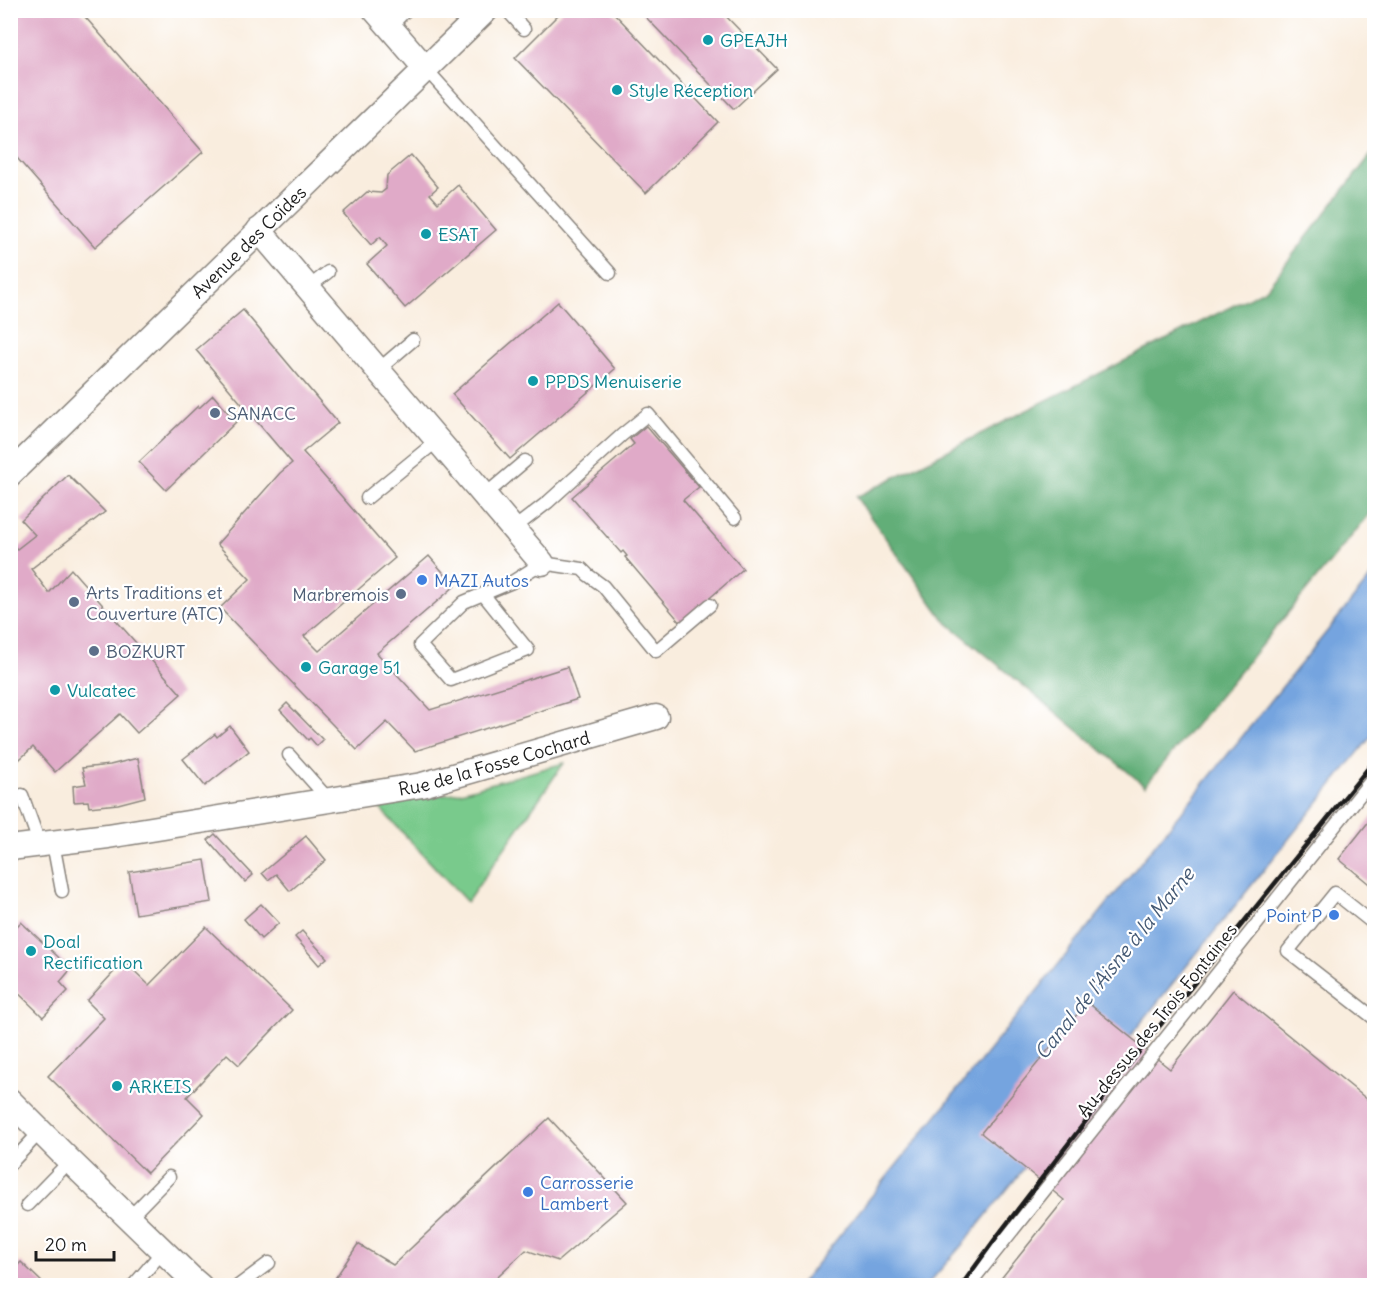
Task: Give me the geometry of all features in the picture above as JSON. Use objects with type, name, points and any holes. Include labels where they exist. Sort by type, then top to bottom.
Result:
[{"type":"street","name":"Avenue des Coïdes","points":[[10,474],[486,10]]},
{"type":"street","points":[[390,16],[426,69]]},
{"type":"street","points":[[259,230],[542,563]]},
{"type":"street","name":"Rue de la Fosse Cochard","points":[[10,849],[108,836],[422,785],[656,717]]},
{"type":"street","points":[[10,1101],[200,1286]]},
{"type":"lane","points":[[507,10],[524,29]]},
{"type":"lane","points":[[426,69],[610,273]]},
{"type":"lane","points":[[308,288],[328,272]]},
{"type":"lane","points":[[378,370],[413,340]]},
{"type":"lane","points":[[513,529],[548,502],[648,414],[735,518]]},
{"type":"lane","points":[[367,498],[438,440]]},
{"type":"lane","points":[[485,495],[525,461]]},
{"type":"lane","points":[[483,594],[528,650],[451,680],[420,645],[464,602],[483,594],[512,582],[542,563],[582,569],[603,586],[656,651],[710,605]]},
{"type":"lane","points":[[289,755],[329,800]]},
{"type":"lane","name":"Au-dessus des Trois Fontaines","points":[[968,1286],[1374,777]]},
{"type":"lane","points":[[22,795],[47,844],[62,891]]},
{"type":"lane","points":[[1374,924],[1335,893],[1288,951],[1374,1018]]},
{"type":"lane","points":[[10,1164],[41,1131]]},
{"type":"lane","points":[[27,1205],[70,1161]]},
{"type":"lane","points":[[129,1218],[170,1177]]},
{"type":"lane","points":[[133,1286],[163,1251]]},
{"type":"lane","points":[[238,1286],[269,1263]]},
{"type":"green space","points":[[1374,151],[1374,509],[1145,786],[945,621],[856,497],[1266,289]]},
{"type":"green space","points":[[564,763],[467,902],[377,805],[461,792]]},
{"type":"water","name":"Canal de l'Aisne à la Marne","points":[[1374,573],[1374,733],[964,1243],[927,1285],[799,1286]]},
{"type":"building","points":[[10,10],[79,10],[203,152],[95,247],[10,150]]},
{"type":"building","name":"Style Réception","points":[[563,10],[611,10],[718,122],[646,193],[515,58]]},
{"type":"building","name":"GPEAJH","points":[[639,10],[720,10],[777,69],[734,109]]},
{"type":"building","name":"ESAT","points":[[411,155],[438,187],[430,194],[438,203],[458,185],[496,230],[405,308],[367,264],[387,246],[380,237],[371,245],[343,213],[367,192],[381,193],[386,189],[387,175]]},
{"type":"building","name":"PPDS Menuiserie","points":[[558,302],[615,369],[510,459],[452,394]]},
{"type":"building","points":[[243,310],[338,423],[303,452],[395,558],[304,636],[319,651],[429,556],[455,586],[377,653],[430,710],[567,667],[578,699],[415,751],[387,722],[357,750],[220,608],[250,579],[217,544],[280,473],[292,463],[196,350]]},
{"type":"building","points":[[213,395],[236,422],[166,490],[139,462],[198,406],[199,408]]},
{"type":"building","points":[[646,426],[699,487],[683,500],[743,569],[681,623],[625,557],[627,556],[623,551],[621,553],[572,497],[634,444],[630,439]]},
{"type":"building","points":[[68,475],[105,512],[31,569],[49,593],[71,569],[181,694],[137,733],[120,714],[55,772],[33,747],[10,768],[10,543],[17,549],[35,535],[21,520]]},
{"type":"building","points":[[287,703],[323,740],[317,746],[310,738],[308,740],[280,710]]},
{"type":"building","points":[[230,726],[249,751],[205,786],[183,759],[215,734],[217,737]]},
{"type":"building","points":[[138,758],[145,797],[118,804],[89,807],[88,801],[74,802],[73,786],[86,784],[82,768],[110,765]]},
{"type":"building","points":[[1374,815],[1374,888],[1339,859]]},
{"type":"building","points":[[215,834],[253,875],[245,882],[208,840]]},
{"type":"building","points":[[306,836],[326,860],[290,891],[276,874],[268,880],[262,873]]},
{"type":"building","points":[[205,860],[212,902],[136,914],[129,872]]},
{"type":"building","points":[[261,904],[279,923],[261,939],[244,919]]},
{"type":"building","name":"Doal Rectification","points":[[21,922],[71,969],[60,982],[68,991],[43,1017],[10,985],[10,933]]},
{"type":"building","points":[[206,927],[292,1010],[239,1065],[227,1054],[187,1097],[204,1114],[147,1173],[48,1076],[104,1018],[87,1001],[124,961],[149,985]]},
{"type":"building","points":[[302,931],[327,958],[319,965],[295,937]]},
{"type":"building","points":[[1233,990],[1374,1105],[1374,1286],[995,1286],[1064,1200],[981,1133],[1087,1002],[1170,1069]]},
{"type":"building","points":[[549,1118],[627,1202],[558,1261],[526,1250],[487,1286],[330,1286],[358,1244],[393,1265]]},
{"type":"building","points":[[21,1262],[46,1286],[10,1286],[10,1273]]},
{"type":"railway","points":[[961,1286],[1149,1039],[1374,761]]},
{"type":"place","name":"GPEAJH","points":[[708,40]]},
{"type":"place","name":"Style Réception","points":[[617,90]]},
{"type":"place","name":"ESAT","points":[[426,234]]},
{"type":"place","name":"PPDS Menuiserie","points":[[533,381]]},
{"type":"place","name":"SANACC","points":[[215,413]]},
{"type":"place","name":"MAZI Autos","points":[[422,580]]},
{"type":"place","name":"Marbremois","points":[[401,594]]},
{"type":"place","name":"Arts Traditions et Couverture (ATC)","points":[[74,602]]},
{"type":"place","name":"BOZKURT","points":[[94,651]]},
{"type":"place","name":"Garage 51","points":[[306,667]]},
{"type":"place","name":"Vulcatec","points":[[55,690]]},
{"type":"place","name":"Point P","points":[[1334,915]]},
{"type":"place","name":"Doal Rectification","points":[[31,951]]},
{"type":"place","name":"ARKEIS","points":[[117,1086]]},
{"type":"place","name":"Carrosserie Lambert","points":[[528,1192]]}]
